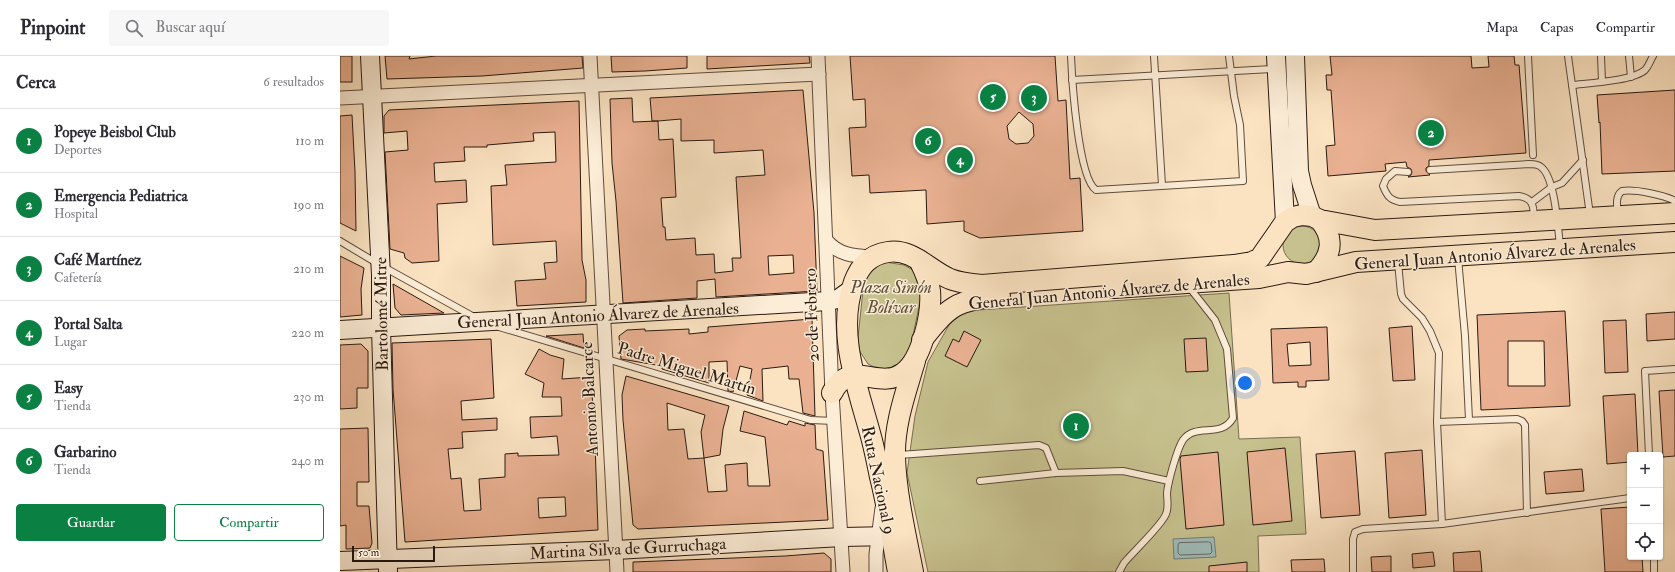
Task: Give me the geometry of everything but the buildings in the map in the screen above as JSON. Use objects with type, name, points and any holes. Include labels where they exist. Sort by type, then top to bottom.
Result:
[{"type":"main road","name":"General Juan Antonio Álvarez de Arenales","points":[[872,257],[888,252],[898,251],[919,260],[950,278],[965,284],[982,285],[1234,265],[1252,262],[1260,258],[1279,230],[1293,218],[1302,215],[1375,230],[1675,213]]},
{"type":"main road","name":"General Juan Antonio Álvarez de Arenales","points":[[1316,218],[1327,228],[1330,246],[1325,263],[1316,272]]},
{"type":"main road","points":[[1279,230],[1273,248],[1275,258],[1280,266],[1288,272]]},
{"type":"main road","name":"General Juan Antonio Álvarez de Arenales","points":[[922,340],[949,309],[974,299],[1259,278],[1288,272],[1306,274],[1356,262],[1675,242]]},
{"type":"main road","points":[[855,382],[847,325],[852,289],[864,262],[872,257]]},
{"type":"main road","points":[[832,393],[839,382],[855,382],[895,376],[903,373],[915,361],[928,320],[930,292],[925,271],[919,260]]},
{"type":"main road","name":"Ruta Nacional 9","points":[[913,572],[896,472],[895,456],[899,418],[915,361]]},
{"type":"main road","name":"Ruta Nacional 9","points":[[855,382],[884,492],[885,536],[898,572]]},
{"type":"street","name":"Bartolomé Mitre","points":[[370,56],[380,265],[387,565]]},
{"type":"street","name":"Antonio Balcarce","points":[[590,56],[616,572]]},
{"type":"street","name":"20 de Febrero","points":[[818,56],[832,393],[843,572]]},
{"type":"street","points":[[1295,56],[1299,171],[1302,185],[1316,218]]},
{"type":"street","points":[[1276,62],[1279,230]]},
{"type":"street","points":[[340,98],[819,74]]},
{"type":"street","name":"General Juan Antonio Álvarez de Arenales","points":[[826,240],[831,246],[844,254],[872,257]]},
{"type":"street","name":"General Juan Antonio Álvarez de Arenales","points":[[340,330],[828,301],[838,299],[852,289]]},
{"type":"street","points":[[876,572],[885,536]]},
{"type":"street","name":"Martina Silva de Gurruchaga","points":[[340,561],[387,565],[616,550],[842,537],[885,536]]},
{"type":"lane","points":[[1071,56],[1074,107],[1078,136],[1086,169],[1093,188],[1096,190],[1243,181],[1240,125],[1230,71],[1229,56]]},
{"type":"lane","points":[[1154,56],[1162,185]]},
{"type":"lane","points":[[1528,56],[1533,155]]},
{"type":"lane","points":[[1568,56],[1591,218]]},
{"type":"lane","points":[[1601,56],[1602,81]]},
{"type":"lane","points":[[1629,56],[1631,77]]},
{"type":"lane","points":[[1572,85],[1631,77],[1644,71],[1652,56]]},
{"type":"lane","points":[[1072,80],[1230,71],[1276,62]]},
{"type":"lane","points":[[1532,202],[1552,187],[1562,183],[1583,160]]},
{"type":"lane","points":[[1430,170],[1529,164],[1541,166],[1552,187],[1560,249]]},
{"type":"lane","points":[[1408,172],[1395,171],[1386,179],[1383,186],[1386,194],[1392,200],[1400,202],[1519,196],[1527,197],[1532,202],[1534,213],[1533,221]]},
{"type":"lane","points":[[1618,216],[1617,198],[1618,194],[1622,191],[1650,194],[1670,198],[1675,201]]},
{"type":"lane","name":"Padre Miguel Martín","points":[[340,241],[483,322],[812,420],[834,421]]},
{"type":"lane","points":[[1458,256],[1465,336],[1469,420]]},
{"type":"lane","points":[[1398,260],[1401,294],[1403,299],[1422,318],[1430,331],[1438,353],[1437,422],[1442,524]]},
{"type":"lane","points":[[1119,572],[1124,563],[1166,515],[1169,481],[1183,441],[1188,435],[1194,432],[1223,429],[1229,425],[1233,418],[1227,350],[1215,320],[1185,283]]},
{"type":"lane","points":[[1649,452],[1645,371],[1675,369]]},
{"type":"lane","points":[[1437,422],[1517,419],[1525,424],[1527,513]]},
{"type":"lane","points":[[895,456],[1039,445],[1046,448],[1056,473]]},
{"type":"lane","points":[[980,481],[1056,473],[1123,471],[1169,481]]},
{"type":"lane","points":[[1353,572],[1353,539],[1355,532],[1363,529],[1442,524],[1627,498]]},
{"type":"lane","points":[[1654,560],[1654,572]]},
{"type":"green space","points":[[1302,226],[1312,229],[1318,235],[1321,245],[1318,255],[1312,261],[1302,264],[1292,261],[1286,255],[1283,245],[1286,235],[1292,229]]},
{"type":"green space","name":"Plaza Simón Bolívar","points":[[885,262],[904,265],[913,270],[917,274],[921,297],[910,350],[905,358],[894,368],[885,369],[876,368],[868,364],[859,350],[858,338],[864,280],[877,265]]},
{"type":"green space","points":[[1229,293],[1239,439],[1300,437],[1306,534],[1258,536],[1259,572],[928,572],[907,473],[915,416],[928,362],[949,325],[964,311]]},
{"type":"water","points":[[1214,537],[1216,557],[1174,559],[1173,539]]},
{"type":"place","name":"Easy","points":[[993,97]]},
{"type":"place","name":"Café Martínez","points":[[1034,98]]},
{"type":"place","name":"Emergencia Pediatrica","points":[[1431,133]]},
{"type":"place","name":"Garbarino","points":[[928,141]]},
{"type":"place","name":"Portal Salta","points":[[960,160]]},
{"type":"place","name":"Popeye Beisbol Club","points":[[1076,426]]}]
